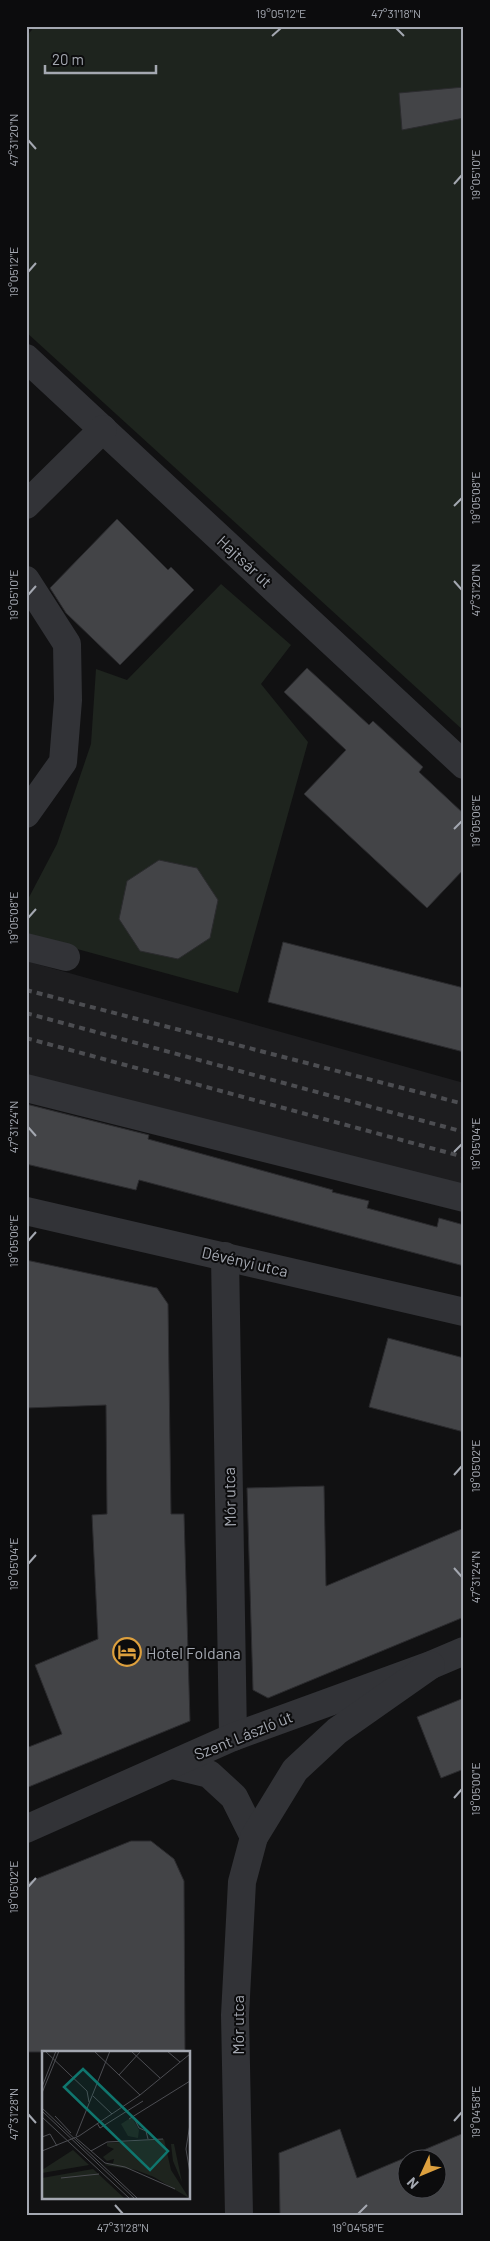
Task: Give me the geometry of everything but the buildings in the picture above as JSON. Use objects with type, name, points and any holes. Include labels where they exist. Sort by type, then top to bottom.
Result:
[{"type":"street","name":"Hajtsár út","points":[[26,358],[464,764]]},
{"type":"street","points":[[26,505],[103,430]]},
{"type":"street","points":[[26,580],[67,644],[68,700],[63,762],[26,814]]},
{"type":"street","points":[[26,946],[66,957]]},
{"type":"street","points":[[26,1088],[464,1198]]},
{"type":"street","name":"Dévényi utca","points":[[26,1211],[464,1312]]},
{"type":"street","name":"Mór utca","points":[[225,1256],[233,1737]]},
{"type":"street","name":"Szent László út","points":[[26,1829],[233,1737],[431,1665],[464,1651]]},
{"type":"street","name":"Mór utca","points":[[239,2215],[236,2005],[242,1882],[254,1837],[295,1770],[337,1731],[431,1665]]},
{"type":"street","points":[[172,1764],[209,1774],[234,1797],[254,1837]]},
{"type":"shaded area","points":[[35,26],[464,26],[464,731],[26,332],[26,37]]},
{"type":"shaded area","points":[[221,584],[291,645],[261,684],[308,742],[238,993],[26,935],[26,903],[57,844],[91,744],[96,669],[127,680]]},
{"type":"shaded area","points":[[26,961],[464,1083],[464,1208],[26,1098]]},
{"type":"railway","points":[[26,990],[464,1104]]},
{"type":"railway","points":[[26,1013],[464,1132]]},
{"type":"railway","points":[[26,1038],[464,1157]]},
{"type":"place","name":"Hotel Foldana","points":[[127,1652]]}]
